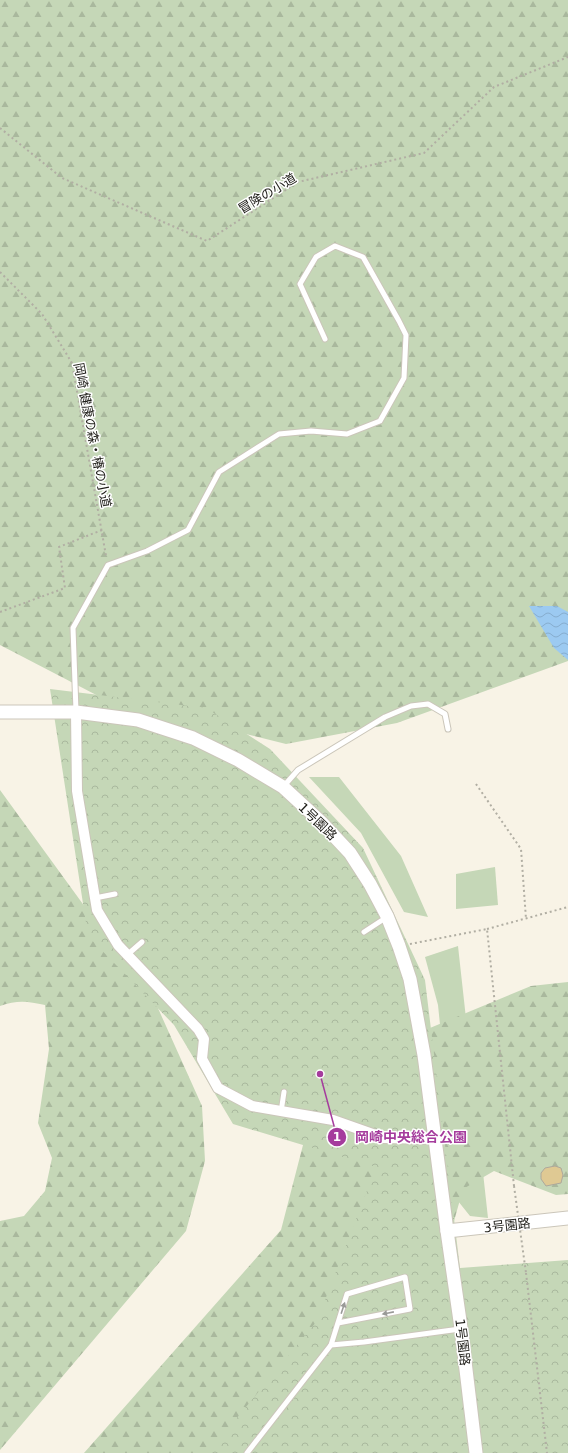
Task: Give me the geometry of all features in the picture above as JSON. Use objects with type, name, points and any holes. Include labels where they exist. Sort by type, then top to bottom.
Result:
[{"type":"street","name":"1号園路","points":[[0,712],[76,712],[138,720],[193,738],[238,760],[283,788],[321,822],[350,853],[370,884],[387,916],[399,946],[410,978],[416,1007],[461,1328],[476,1453]]},
{"type":"street","points":[[76,712],[76,790],[97,910],[118,945],[198,1029],[204,1039],[202,1059],[218,1088],[252,1106],[333,1120],[384,1138],[435,1139]]},
{"type":"street","name":"3号園路","points":[[447,1231],[568,1218]]},
{"type":"lane","points":[[76,712],[74,628],[108,565],[147,552],[188,530],[219,472],[279,434],[311,431],[347,434],[380,421],[404,378],[406,335],[399,321],[363,257],[335,246],[316,257],[300,284],[325,339]]},
{"type":"lane","points":[[283,788],[298,770],[327,751],[386,717],[411,706],[428,704],[445,714],[448,729]]},
{"type":"lane","points":[[95,898],[115,894]]},
{"type":"lane","points":[[364,932],[387,916]]},
{"type":"lane","points":[[127,955],[142,942]]},
{"type":"lane","points":[[281,1112],[284,1092]]},
{"type":"lane","points":[[247,1453],[331,1345],[347,1294],[405,1277],[410,1309],[338,1323]]},
{"type":"lane","points":[[331,1345],[364,1342],[461,1328]]},
{"type":"path","name":"冒険の小道","points":[[0,128],[62,178],[207,241],[298,182],[424,153],[494,87],[568,57]]},
{"type":"path","name":"岡崎 健康の森・椿の小道","points":[[0,272],[42,314],[72,363],[108,565]]},
{"type":"path","points":[[0,612],[65,588],[59,547],[102,530]]},
{"type":"path","points":[[476,784],[521,849],[526,919]]},
{"type":"path","points":[[399,946],[487,929],[568,907]]},
{"type":"path","points":[[487,929],[514,1186],[526,1273],[546,1453]]},
{"type":"green space","points":[[0,0],[568,0],[568,661],[397,723],[286,744],[104,699],[0,645]]},
{"type":"green space","points":[[50,689],[206,708],[270,749],[363,848],[425,980],[460,1268],[568,1260],[568,1453],[208,1453],[317,1321],[376,1167],[233,1124],[174,1025],[88,936]]},
{"type":"green space","points":[[309,777],[339,777],[401,856],[428,917],[404,912],[361,833]]},
{"type":"green space","points":[[0,790],[157,1006],[202,1106],[205,1161],[186,1231],[0,1450],[0,1221],[24,1216],[45,1191],[52,1158],[38,1123],[49,1049],[45,1005],[22,1002],[0,1006]]},
{"type":"green space","points":[[495,867],[498,905],[456,909],[456,874]]},
{"type":"green space","points":[[458,946],[488,1218],[470,1216],[458,1201],[438,1005],[425,957]]},
{"type":"green space","points":[[568,982],[568,1194],[556,1195],[494,1171],[463,1189],[447,1246],[459,1453],[84,1453],[281,1230],[310,1118],[389,1045],[531,986]]},
{"type":"water","points":[[529,606],[557,606],[568,612],[568,660],[554,648]]},
{"type":"building","points":[[555,1166],[561,1168],[563,1175],[561,1183],[546,1186],[541,1179],[541,1173],[545,1168]]},
{"type":"place","name":"岡崎中央総合公園","points":[[320,1074]]}]
